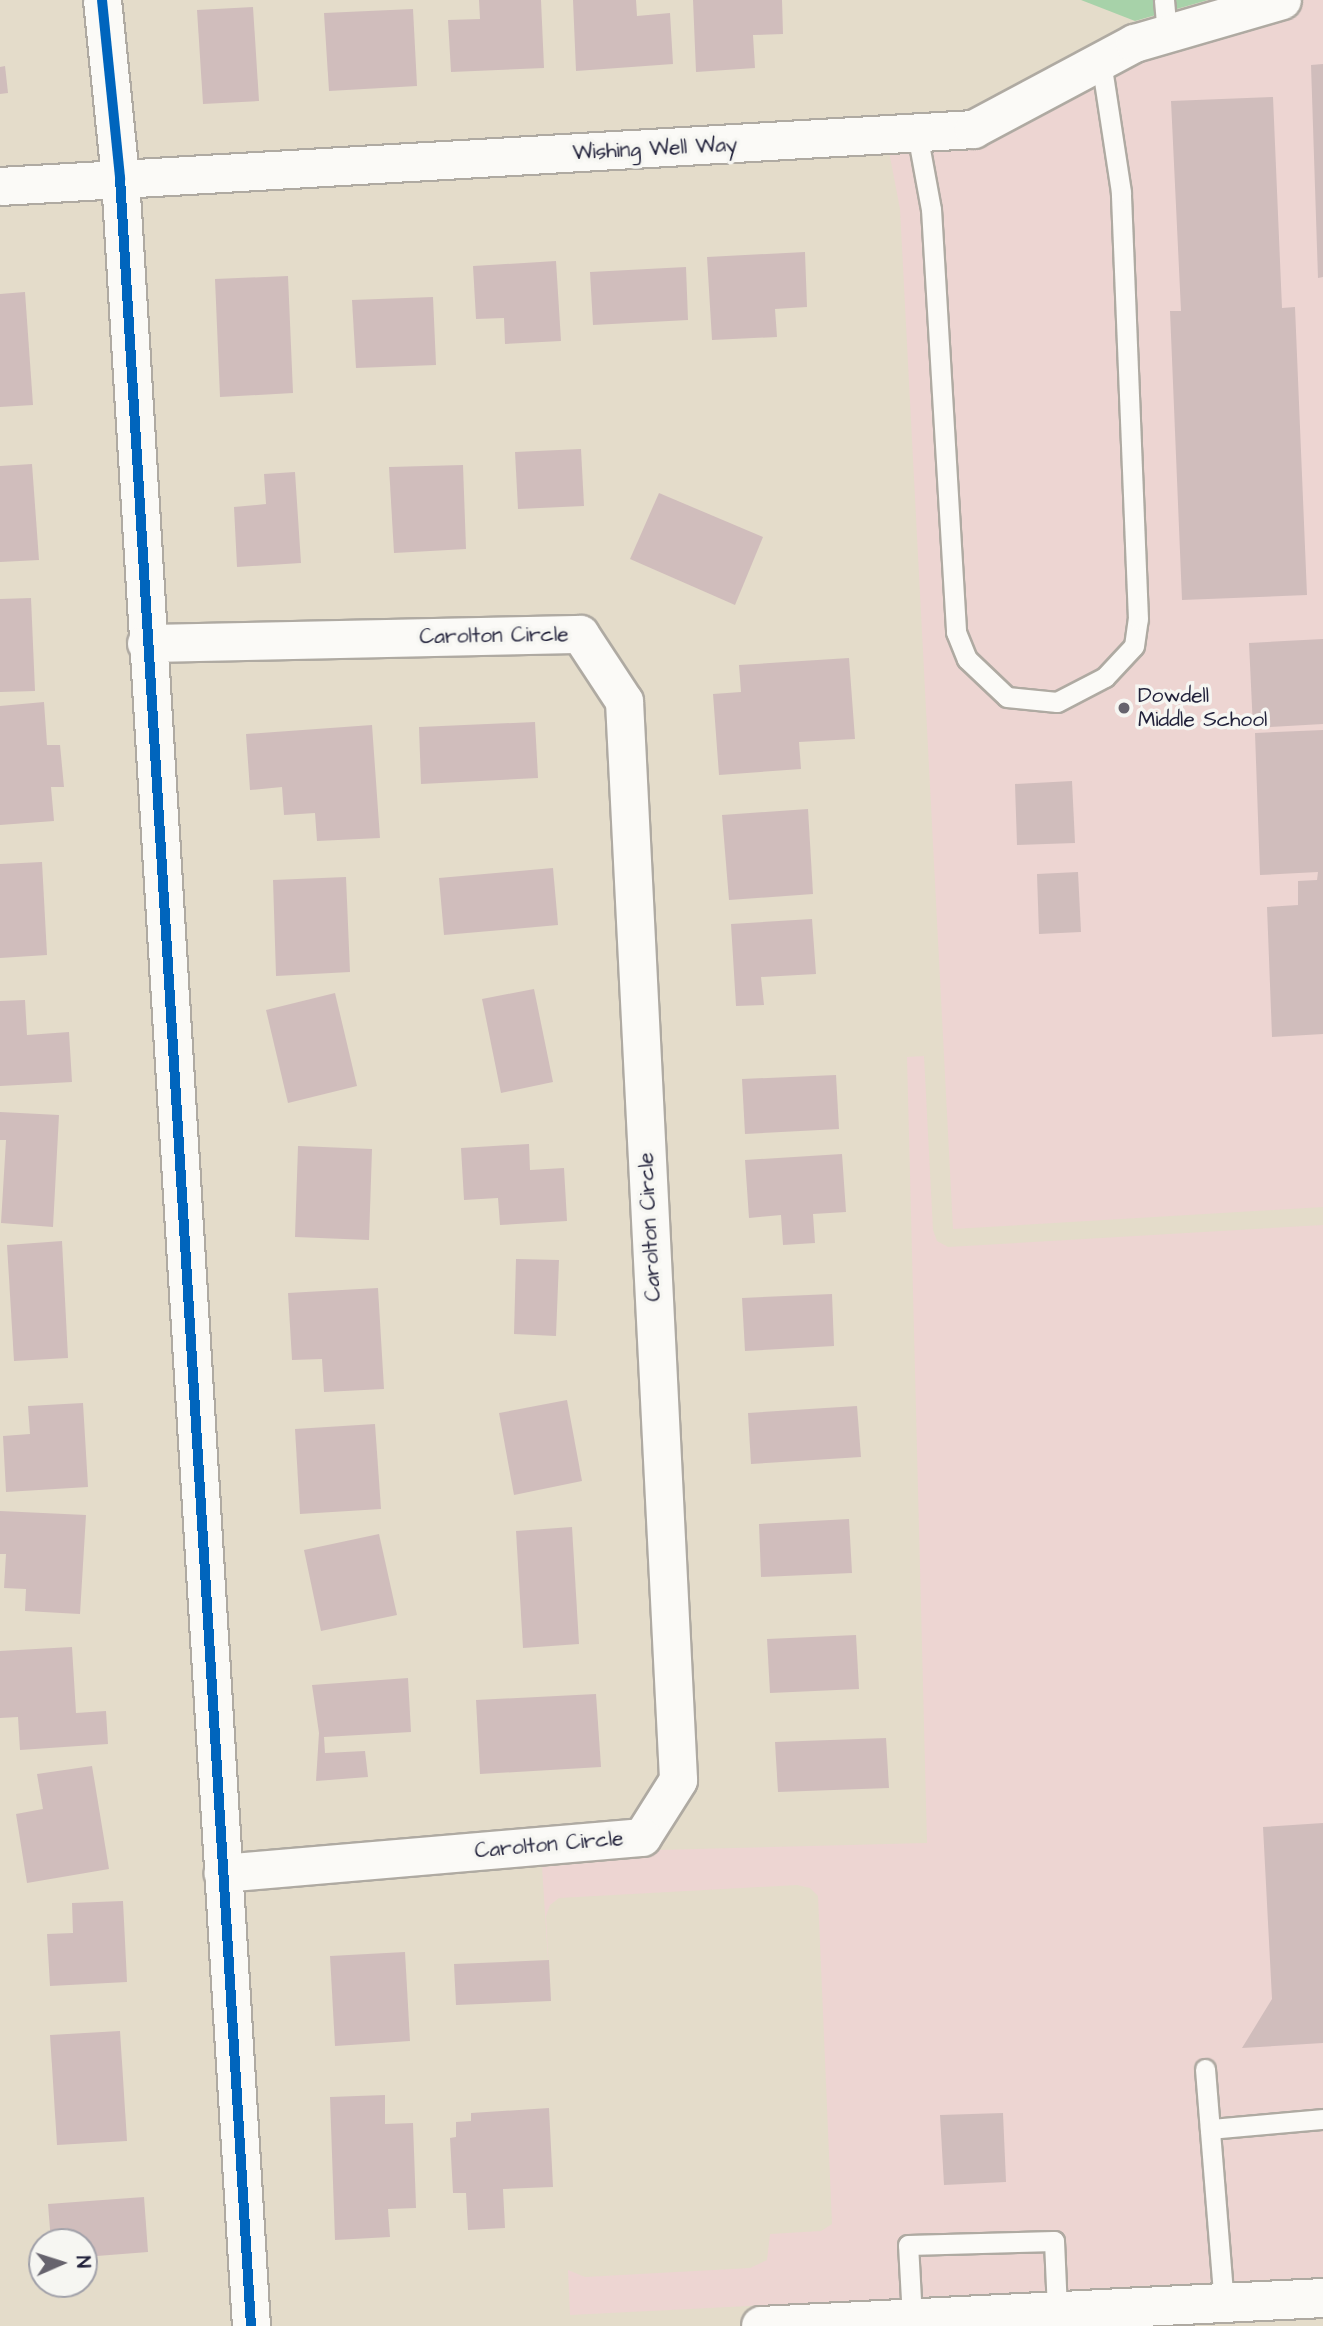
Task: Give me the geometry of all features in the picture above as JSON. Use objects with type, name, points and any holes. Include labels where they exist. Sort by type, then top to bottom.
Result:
[{"type":"street","points":[[102,0],[120,178],[146,643],[250,2326]]},
{"type":"street","name":"Wishing Well Way","points":[[0,186],[973,129],[1134,43],[1165,17],[1282,0]]},
{"type":"street","name":"Carolton Circle","points":[[146,643],[580,634],[624,701],[678,1780],[642,1837],[223,1873]]},
{"type":"street","points":[[761,2326],[1323,2298]]},
{"type":"lane","points":[[917,134],[931,209],[956,632],[967,659],[1007,697],[1057,702],[1105,677],[1134,646],[1138,619],[1121,191],[1101,61]]},
{"type":"lane","points":[[1205,2069],[1224,2303]]},
{"type":"lane","points":[[1210,2129],[1323,2119]]},
{"type":"lane","points":[[912,2318],[908,2245],[1054,2241],[1056,2311]]},
{"type":"shaded area","name":"Dowdell Middle School","points":[[1282,0],[1323,0],[1323,1207],[953,1229],[900,209],[886,136],[973,129]]},
{"type":"shaded area","points":[[924,1056],[933,1230],[937,1241],[948,1247],[1323,1225],[1323,2277],[570,2315],[568,2270],[585,2277],[750,2268],[767,2260],[770,2234],[821,2231],[832,2224],[818,1896],[810,1888],[797,1885],[559,1898],[550,1905],[546,1916],[550,1991],[542,1867],[643,1858],[656,1850],[927,1843],[907,1057]]},
{"type":"green space","points":[[1081,0],[1208,0],[1135,21]]},
{"type":"building","points":[[479,0],[541,0],[544,68],[451,72],[448,20],[480,19]]},
{"type":"building","points":[[573,0],[636,0],[637,16],[670,13],[673,64],[576,71]]},
{"type":"building","points":[[693,0],[782,0],[783,34],[753,35],[755,68],[696,72]]},
{"type":"building","points":[[253,7],[259,101],[203,104],[197,10]]},
{"type":"building","points":[[413,9],[417,86],[329,91],[324,13]]},
{"type":"building","points":[[1323,64],[1323,277],[1318,278],[1311,65]]},
{"type":"building","points":[[5,66],[8,93],[0,94],[0,67]]},
{"type":"building","points":[[1273,97],[1282,308],[1295,307],[1307,595],[1182,600],[1170,311],[1181,311],[1171,101]]},
{"type":"building","points":[[805,252],[807,307],[775,309],[777,337],[712,340],[707,257]]},
{"type":"building","points":[[556,261],[561,341],[505,344],[504,318],[476,319],[473,266]]},
{"type":"building","points":[[686,267],[688,320],[593,325],[590,272]]},
{"type":"building","points":[[288,276],[293,393],[220,397],[215,279]]},
{"type":"building","points":[[25,292],[33,405],[0,407],[0,294]]},
{"type":"building","points":[[433,297],[436,365],[356,368],[352,300]]},
{"type":"building","points":[[581,449],[584,506],[518,509],[515,452]]},
{"type":"building","points":[[32,464],[39,560],[0,562],[0,466]]},
{"type":"building","points":[[463,465],[466,549],[394,553],[389,467]]},
{"type":"building","points":[[295,472],[301,563],[237,567],[234,507],[266,504],[264,474]]},
{"type":"building","points":[[659,493],[763,537],[735,605],[630,559]]},
{"type":"building","points":[[31,598],[35,691],[0,692],[0,599]]},
{"type":"building","points":[[1323,639],[1323,724],[1253,728],[1249,643]]},
{"type":"building","points":[[849,658],[855,739],[799,742],[801,769],[719,775],[713,694],[741,692],[739,665]]},
{"type":"building","points":[[44,702],[47,745],[60,745],[64,787],[51,787],[54,821],[0,825],[0,706]]},
{"type":"building","points":[[535,722],[538,778],[421,784],[419,727]]},
{"type":"building","points":[[372,725],[380,838],[317,841],[315,813],[284,815],[282,787],[250,790],[246,734]]},
{"type":"building","points":[[1323,730],[1323,1034],[1272,1037],[1267,907],[1298,905],[1298,881],[1317,880],[1318,872],[1260,875],[1255,733]]},
{"type":"building","points":[[1072,781],[1075,843],[1017,845],[1015,784]]},
{"type":"building","points":[[808,809],[813,894],[729,900],[722,815]]},
{"type":"building","points":[[42,862],[47,955],[0,958],[0,864]]},
{"type":"building","points":[[553,868],[558,925],[444,935],[439,878]]},
{"type":"building","points":[[1078,872],[1081,932],[1039,934],[1037,874]]},
{"type":"building","points":[[346,877],[350,972],[276,976],[273,880]]},
{"type":"building","points":[[812,919],[816,974],[761,977],[764,1005],[736,1006],[731,924]]},
{"type":"building","points":[[534,989],[553,1082],[501,1093],[482,999]]},
{"type":"building","points":[[335,993],[357,1086],[288,1103],[266,1010]]},
{"type":"building","points":[[25,1000],[27,1035],[69,1032],[72,1082],[0,1086],[0,1001]]},
{"type":"building","points":[[836,1075],[839,1129],[745,1134],[742,1079]]},
{"type":"building","points":[[0,1112],[59,1115],[53,1227],[1,1223],[6,1140],[0,1140]]},
{"type":"building","points":[[529,1144],[530,1170],[564,1168],[567,1221],[500,1225],[498,1198],[464,1200],[461,1148]]},
{"type":"building","points":[[298,1146],[372,1149],[369,1240],[295,1237]]},
{"type":"building","points":[[842,1154],[846,1212],[813,1214],[815,1243],[783,1245],[781,1215],[749,1218],[745,1160]]},
{"type":"building","points":[[62,1241],[68,1358],[14,1361],[7,1245]]},
{"type":"building","points":[[516,1259],[559,1260],[556,1336],[514,1334]]},
{"type":"building","points":[[378,1288],[384,1389],[324,1392],[322,1359],[292,1360],[288,1293]]},
{"type":"building","points":[[832,1294],[834,1346],[745,1351],[742,1298]]},
{"type":"building","points":[[567,1400],[582,1481],[514,1495],[499,1413]]},
{"type":"building","points":[[83,1403],[88,1487],[6,1492],[3,1436],[30,1434],[28,1406]]},
{"type":"building","points":[[857,1406],[861,1457],[751,1464],[748,1413]]},
{"type":"building","points":[[375,1424],[381,1509],[300,1514],[295,1429]]},
{"type":"building","points":[[0,1511],[86,1515],[80,1614],[25,1611],[26,1589],[4,1588],[6,1554],[0,1554]]},
{"type":"building","points":[[849,1519],[852,1573],[761,1577],[759,1524]]},
{"type":"building","points":[[572,1527],[579,1644],[523,1648],[516,1531]]},
{"type":"building","points":[[379,1534],[397,1615],[321,1631],[304,1550]]},
{"type":"building","points":[[856,1635],[859,1689],[770,1693],[767,1639]]},
{"type":"building","points":[[72,1647],[76,1713],[106,1711],[108,1744],[20,1750],[18,1717],[0,1718],[0,1651]]},
{"type":"building","points":[[408,1678],[411,1732],[324,1737],[325,1753],[365,1751],[368,1777],[316,1781],[319,1733],[312,1685]]},
{"type":"building","points":[[596,1694],[601,1767],[480,1774],[476,1700]]},
{"type":"building","points":[[886,1738],[889,1788],[778,1792],[775,1742]]},
{"type":"building","points":[[92,1766],[109,1869],[27,1883],[16,1814],[43,1809],[37,1774]]},
{"type":"building","points":[[1323,1823],[1323,2043],[1242,2048],[1272,1999],[1263,1827]]},
{"type":"building","points":[[123,1901],[127,1982],[50,1986],[47,1934],[73,1933],[72,1903]]},
{"type":"building","points":[[405,1952],[410,2041],[335,2046],[330,1956]]},
{"type":"building","points":[[549,1960],[551,2001],[456,2005],[454,1964]]},
{"type":"building","points":[[120,2031],[127,2141],[57,2145],[50,2035]]},
{"type":"building","points":[[385,2095],[385,2124],[413,2123],[416,2208],[388,2209],[390,2237],[335,2240],[330,2097]]},
{"type":"building","points":[[549,2108],[553,2187],[503,2189],[505,2228],[468,2230],[466,2193],[453,2193],[450,2138],[456,2137],[456,2122],[471,2121],[471,2113]]},
{"type":"building","points":[[1003,2113],[1006,2182],[944,2185],[940,2115]]},
{"type":"building","points":[[144,2197],[148,2252],[98,2256],[98,2228],[50,2228],[48,2204]]},
{"type":"transit line","points":[[102,0],[120,178],[251,2326]]},
{"type":"place","name":"Dowdell Middle School","points":[[1124,708]]}]
